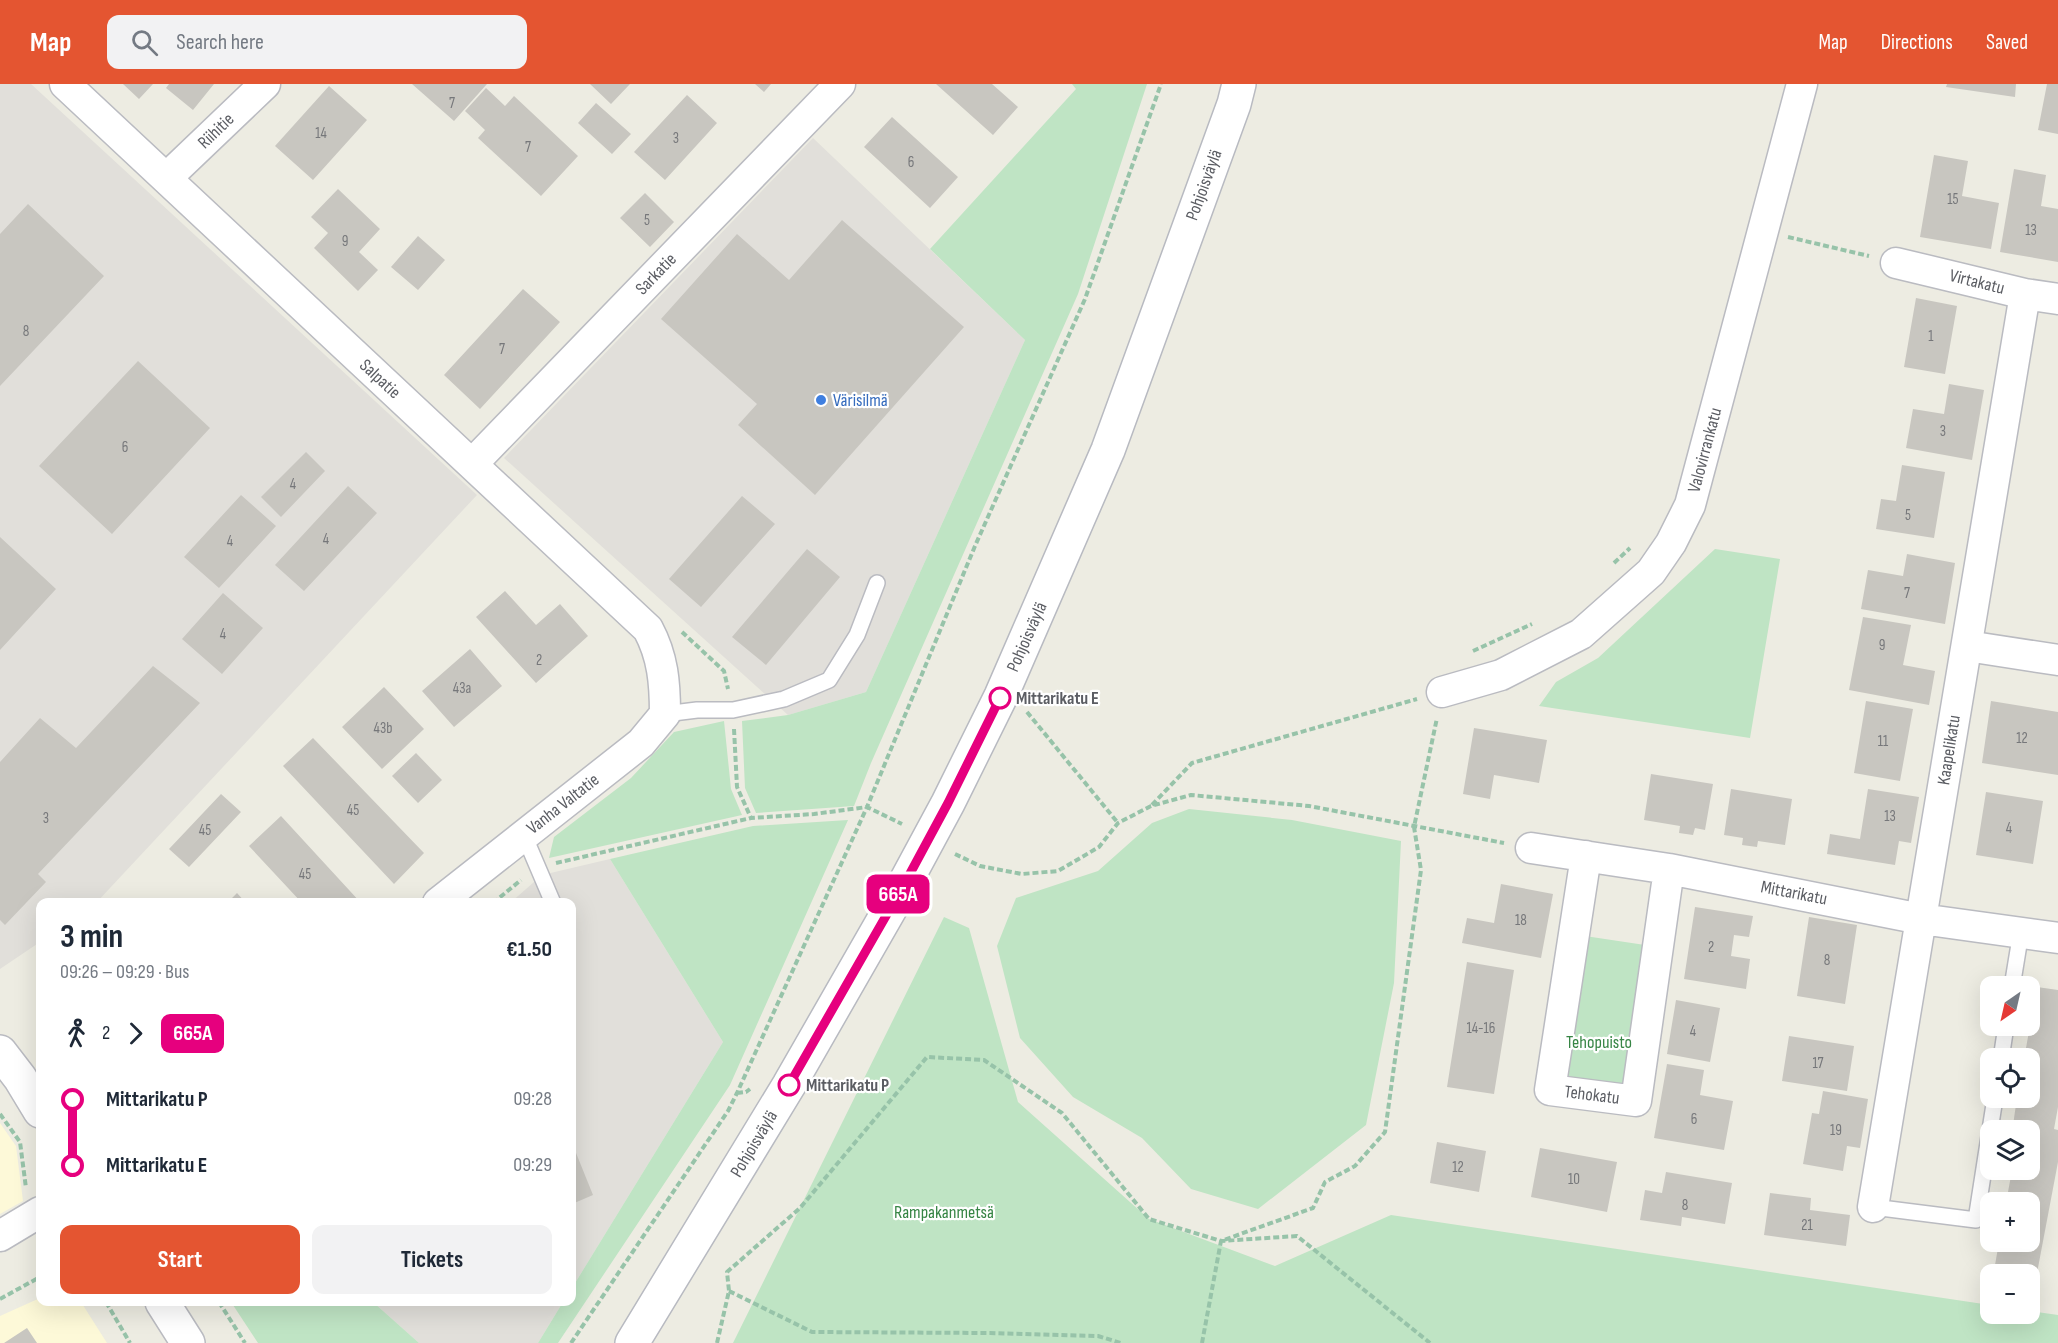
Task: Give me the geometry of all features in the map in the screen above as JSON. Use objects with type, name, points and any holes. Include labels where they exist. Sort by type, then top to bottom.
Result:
[{"type":"main road","name":"Pohjoisväylä","points":[[632,1343],[789,1085],[906,881],[1001,696],[1108,450],[1226,126],[1239,84]]},
{"type":"main road","points":[[0,1052],[20,1078],[36,1105]]},
{"type":"main road","points":[[165,1306],[188,1343]]},
{"type":"street","name":"Salpatie","points":[[65,84],[648,629],[656,645],[663,670],[665,702]]},
{"type":"street","name":"Riihitie","points":[[168,180],[177,168],[265,84]]},
{"type":"street","name":"Sarkatie","points":[[472,464],[840,84]]},
{"type":"street","name":"Valovirrankatu","points":[[1442,692],[1501,675],[1581,634],[1651,572],[1671,543],[1690,505],[1802,84]]},
{"type":"street","name":"Virtakatu","points":[[1896,263],[2025,294],[2058,299]]},
{"type":"street","name":"Kaapelikatu","points":[[1873,1207],[2025,294]]},
{"type":"street","points":[[1967,646],[2058,660]]},
{"type":"street","name":"Vanha Valtatie","points":[[444,898],[641,743],[665,702]]},
{"type":"street","name":"Mittarikatu","points":[[1531,848],[1669,868],[1921,919],[2058,938]]},
{"type":"street","name":"Tehokatu","points":[[1586,856],[1550,1090],[1636,1101],[1669,868]]},
{"type":"street","points":[[0,1236],[36,1215]]},
{"type":"lane","points":[[665,702],[697,710],[733,710],[784,699],[830,680],[857,635],[877,583]]},
{"type":"lane","points":[[524,835],[551,898]]},
{"type":"lane","points":[[2014,976],[2021,932]]},
{"type":"lane","points":[[1873,1207],[1976,1220],[1993,1108]]},
{"type":"path","points":[[571,1343],[728,1111],[867,807],[975,546],[1085,299],[1161,84]]},
{"type":"path","points":[[1763,231],[1896,263]]},
{"type":"path","points":[[1613,564],[1635,542]]},
{"type":"path","points":[[1221,1242],[1313,1208],[1325,1182],[1355,1166],[1384,1132],[1420,870],[1414,827],[1442,692],[1463,655],[1535,623]]},
{"type":"path","points":[[1151,806],[1192,763],[1442,692]]},
{"type":"path","points":[[1001,696],[1029,713],[1118,823]]},
{"type":"path","points":[[733,710],[737,787],[751,818]]},
{"type":"path","points":[[954,853],[980,866],[1022,874],[1058,871],[1099,847],[1118,823],[1151,806],[1191,795],[1310,806],[1531,848]]},
{"type":"path","points":[[499,898],[537,867],[751,818],[814,814],[867,807],[906,826]]},
{"type":"path","points":[[717,1343],[729,1291],[727,1272],[800,1208],[927,1057],[984,1060],[1062,1113],[1149,1219],[1221,1242],[1297,1236],[1430,1343]]},
{"type":"path","points":[[0,1114],[20,1142],[36,1215]]},
{"type":"path","points":[[1202,1343],[1221,1242]]},
{"type":"path","points":[[0,1299],[36,1279]]},
{"type":"path","points":[[729,1291],[812,1332],[1098,1336],[1121,1343]]},
{"type":"path","points":[[108,1306],[130,1343]]},
{"type":"path","points":[[222,1306],[245,1343]]},
{"type":"shaded area","points":[[0,84],[31,84],[477,495],[101,898],[36,898],[36,945],[0,969]]},
{"type":"shaded area","points":[[813,138],[1025,340],[866,692],[788,715],[504,458]]},
{"type":"shaded area","points":[[610,859],[723,1042],[576,1281],[576,898],[516,898],[542,875]]},
{"type":"shaded area","points":[[0,1123],[16,1146],[23,1201],[0,1214]]},
{"type":"shaded area","points":[[36,1300],[36,1306],[84,1306],[107,1343],[0,1343],[0,1316]]},
{"type":"shaded area","points":[[377,1306],[561,1306],[538,1343],[419,1343]]},
{"type":"green space","points":[[1072,84],[1147,84],[1078,294],[854,806],[756,813],[745,788],[742,721],[788,715],[866,692],[1025,340],[930,249],[1076,89]]},
{"type":"green space","points":[[1715,549],[1780,559],[1750,738],[1539,706],[1556,682],[1598,658]]},
{"type":"green space","points":[[724,721],[731,789],[742,815],[549,858],[554,837],[631,778],[674,732]]},
{"type":"green space","points":[[1189,809],[1292,820],[1401,841],[1394,983],[1366,1125],[1258,1209],[1191,1189],[1142,1138],[1073,1097],[1020,1038],[997,946],[1016,898],[1098,871],[1152,823]]},
{"type":"green space","points":[[848,820],[730,1085],[558,1343],[538,1343],[561,1306],[576,1306],[576,1281],[723,1042],[610,859],[753,826]]},
{"type":"green space","name":"Rampakanmetsä","points":[[944,917],[969,928],[1018,1102],[1149,1219],[1275,1266],[1391,1215],[1980,1303],[1980,1324],[2040,1324],[2040,1312],[2058,1315],[2058,1343],[733,1343]]},
{"type":"green space","name":"Tehopuisto","points":[[1585,936],[1645,945],[1626,1085],[1561,1076]]},
{"type":"green space","points":[[234,1306],[377,1306],[419,1343],[258,1343]]},
{"type":"building","points":[[123,84],[153,84],[139,99]]},
{"type":"building","points":[[169,84],[214,84],[193,110],[166,88]]},
{"type":"building","points":[[412,84],[487,84],[454,121]]},
{"type":"building","points":[[590,84],[630,84],[611,104]]},
{"type":"building","points":[[755,84],[771,84],[764,92]]},
{"type":"building","points":[[936,84],[992,84],[1018,107],[993,135]]},
{"type":"building","points":[[1947,84],[2016,84],[2015,97],[1946,87]]},
{"type":"building","points":[[2047,84],[2058,84],[2058,134],[2038,130]]},
{"type":"building","points":[[329,86],[367,120],[313,180],[275,146]]},
{"type":"building","points":[[486,88],[505,106],[514,96],[578,156],[541,196],[478,138],[485,130],[465,111]]},
{"type":"building","points":[[687,95],[717,123],[665,180],[634,152]]},
{"type":"building","points":[[596,103],[631,134],[612,154],[578,123]]},
{"type":"building","points":[[892,117],[958,177],[930,208],[864,147]]},
{"type":"building","points":[[1934,155],[1968,161],[1962,196],[1999,203],[1991,249],[1920,237]]},
{"type":"building","points":[[2014,169],[2046,175],[2041,206],[2058,209],[2058,262],[2000,252]]},
{"type":"building","points":[[338,189],[380,229],[359,252],[378,270],[358,291],[314,248],[328,233],[311,217]]},
{"type":"building","points":[[645,193],[674,222],[650,247],[620,218]]},
{"type":"building","points":[[28,204],[104,276],[0,386],[0,234]]},
{"type":"building","points":[[842,220],[964,327],[815,495],[738,425],[757,404],[661,319],[737,234],[789,280]]},
{"type":"building","points":[[418,236],[445,260],[418,290],[391,267]]},
{"type":"building","points":[[523,289],[560,322],[480,409],[444,375]]},
{"type":"building","points":[[1916,298],[1957,306],[1945,374],[1904,367]]},
{"type":"building","points":[[138,361],[210,428],[112,534],[39,466]]},
{"type":"building","points":[[1949,384],[1984,390],[1972,460],[1906,448],[1913,409],[1944,414]]},
{"type":"building","points":[[306,452],[325,471],[281,517],[261,497]]},
{"type":"building","points":[[1902,465],[1945,472],[1934,538],[1876,529],[1881,499],[1896,501]]},
{"type":"building","points":[[348,486],[377,513],[304,591],[275,565]]},
{"type":"building","points":[[241,495],[276,526],[219,588],[184,557]]},
{"type":"building","points":[[742,496],[775,524],[701,607],[669,579]]},
{"type":"building","points":[[0,537],[56,589],[0,650]]},
{"type":"building","points":[[807,549],[840,577],[766,665],[732,637]]},
{"type":"building","points":[[1907,554],[1955,563],[1945,624],[1861,609],[1868,570],[1903,576]]},
{"type":"building","points":[[505,591],[536,625],[560,604],[588,636],[536,683],[476,617]]},
{"type":"building","points":[[223,593],[263,628],[222,674],[182,639]]},
{"type":"building","points":[[1863,617],[1911,625],[1903,665],[1935,671],[1929,705],[1849,690]]},
{"type":"building","points":[[470,649],[502,686],[454,727],[422,691]]},
{"type":"building","points":[[153,666],[200,703],[38,874],[46,882],[5,925],[0,920],[0,762],[40,718],[76,748]]},
{"type":"building","points":[[384,687],[424,729],[382,769],[342,727]]},
{"type":"building","points":[[1866,701],[1913,709],[1900,781],[1854,773]]},
{"type":"building","points":[[1991,701],[2058,712],[2058,775],[1982,763]]},
{"type":"building","points":[[1474,728],[1547,740],[1539,783],[1494,775],[1490,799],[1463,794]]},
{"type":"building","points":[[313,738],[424,853],[394,884],[283,766]]},
{"type":"building","points":[[416,753],[442,780],[418,803],[392,776]]},
{"type":"building","points":[[1651,774],[1713,784],[1705,830],[1695,828],[1693,835],[1679,833],[1680,826],[1644,820]]},
{"type":"building","points":[[1731,789],[1792,799],[1785,845],[1758,841],[1757,847],[1742,845],[1743,838],[1724,835]]},
{"type":"building","points":[[1868,789],[1919,797],[1911,843],[1899,841],[1895,865],[1827,854],[1830,834],[1860,839]]},
{"type":"building","points":[[1986,792],[2043,801],[2033,864],[1976,855]]},
{"type":"building","points":[[221,794],[241,812],[189,867],[169,849]]},
{"type":"building","points":[[281,816],[356,898],[297,898],[249,846]]},
{"type":"building","points":[[1501,884],[1553,894],[1541,958],[1462,943],[1467,918],[1494,923]]},
{"type":"building","points":[[237,893],[242,898],[232,898]]},
{"type":"building","points":[[1695,907],[1753,916],[1749,937],[1734,935],[1731,956],[1750,959],[1746,989],[1684,979]]},
{"type":"building","points":[[1809,917],[1857,925],[1845,1004],[1797,996]]},
{"type":"building","points":[[1467,962],[1514,970],[1494,1094],[1447,1087]]},
{"type":"building","points":[[2040,987],[2058,990],[2058,1107],[2054,1129],[2058,1130],[2058,1162],[2039,1264],[1995,1264],[1997,1252],[2040,1252],[2040,1192],[2008,1192],[2010,1180],[2040,1180],[2040,1120],[2014,1120],[2016,1108],[2040,1108],[2040,1048],[2026,1048],[2028,1036],[2040,1036]]},
{"type":"building","points":[[1676,1000],[1720,1008],[1710,1062],[1667,1054]]},
{"type":"building","points":[[1789,1036],[1854,1046],[1847,1091],[1782,1081]]},
{"type":"building","points":[[1667,1064],[1704,1070],[1700,1095],[1733,1101],[1724,1150],[1654,1138]]},
{"type":"building","points":[[1823,1091],[1868,1099],[1860,1148],[1847,1146],[1843,1171],[1803,1164],[1812,1113],[1819,1114]]},
{"type":"building","points":[[1437,1142],[1486,1151],[1479,1192],[1430,1183]]},
{"type":"building","points":[[1540,1148],[1617,1162],[1607,1212],[1531,1197]]},
{"type":"building","points":[[576,1153],[593,1195],[576,1202]]},
{"type":"building","points":[[1666,1172],[1732,1183],[1725,1224],[1682,1217],[1681,1226],[1640,1220],[1645,1190],[1662,1193]]},
{"type":"building","points":[[1770,1193],[1811,1198],[1810,1210],[1850,1215],[1846,1246],[1764,1235]]},
{"type":"building","points":[[27,1328],[37,1343],[4,1343]]},
{"type":"bus line","name":"665A","points":[[789,1085],[906,881],[1000,698]]},
{"type":"place","name":"Värisilmä","points":[[821,400]]},
{"type":"place","name":"Mittarikatu E","points":[[1000,698]]},
{"type":"place","name":"Mittarikatu P","points":[[789,1085]]}]
